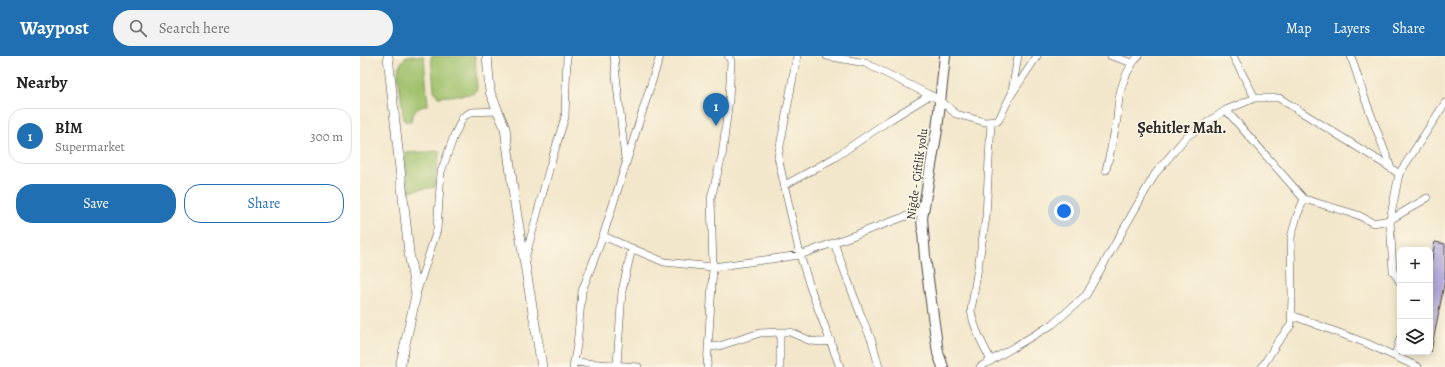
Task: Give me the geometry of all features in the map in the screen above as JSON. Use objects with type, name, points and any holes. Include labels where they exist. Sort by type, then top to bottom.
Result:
[{"type":"main road","name":"Niğde - Çiftlik yolu","points":[[942,367],[938,353],[925,257],[922,218],[940,100],[945,56]]},
{"type":"street","points":[[388,56],[409,253],[416,294]]},
{"type":"street","points":[[487,56],[490,92],[505,128],[542,367]]},
{"type":"street","points":[[525,261],[550,166],[565,117],[567,56]]},
{"type":"street","points":[[614,56],[626,163]]},
{"type":"street","points":[[638,367],[573,364],[577,345],[582,291],[603,236],[660,56]]},
{"type":"street","points":[[707,367],[713,267],[711,198],[722,156],[730,99],[731,61],[728,56]]},
{"type":"street","points":[[797,56],[778,157],[800,255],[810,287],[840,367]]},
{"type":"street","points":[[827,56],[865,63],[940,100],[956,114],[985,122],[998,121],[1011,95],[1037,56]]},
{"type":"street","points":[[1011,95],[1018,56]]},
{"type":"street","points":[[1111,56],[1133,63]]},
{"type":"street","points":[[1106,170],[1113,138],[1119,96],[1126,75],[1138,56]]},
{"type":"street","points":[[1233,56],[1255,98]]},
{"type":"street","points":[[1351,56],[1390,168]]},
{"type":"street","points":[[785,185],[834,158],[891,119],[930,95]]},
{"type":"street","points":[[980,367],[1053,324],[1086,295],[1155,174],[1186,137],[1226,110],[1255,98],[1279,98],[1399,174]]},
{"type":"street","points":[[1397,277],[1393,271],[1390,220],[1399,174],[1409,161],[1445,103]]},
{"type":"street","points":[[1226,110],[1304,199],[1358,215],[1372,223],[1390,220],[1427,198]]},
{"type":"street","points":[[400,367],[416,294],[437,230],[442,172],[454,136],[463,117],[471,112],[498,111]]},
{"type":"street","points":[[991,122],[986,217],[971,311],[972,322],[991,361]]},
{"type":"street","points":[[1262,367],[1277,343],[1291,325],[1291,237],[1304,199]]},
{"type":"street","points":[[603,236],[664,262],[713,267],[800,255],[923,210]]},
{"type":"street","points":[[834,243],[872,341],[879,367]]},
{"type":"street","points":[[617,365],[622,291],[632,248]]},
{"type":"street","points":[[1291,315],[1366,343],[1418,367]]},
{"type":"street","points":[[708,347],[719,346],[760,333],[780,332],[790,332],[811,341],[831,341]]},
{"type":"street","points":[[780,332],[780,367]]},
{"type":"street","points":[[1394,356],[1397,347]]},
{"type":"green space","points":[[406,56],[424,56],[428,105],[416,110],[411,121],[404,121],[398,74],[399,66]]},
{"type":"green space","points":[[431,56],[475,56],[477,89],[473,94],[438,97],[434,90]]},
{"type":"green space","points":[[440,151],[435,187],[409,191],[404,153]]},
{"type":"building","points":[[1435,242],[1445,244],[1445,279],[1433,342],[1433,283],[1433,253]]},
{"type":"place","name":"BİM","points":[[716,126]]},
{"type":"district","name":"Şehitler Mah.","points":[[1182,127]]}]
